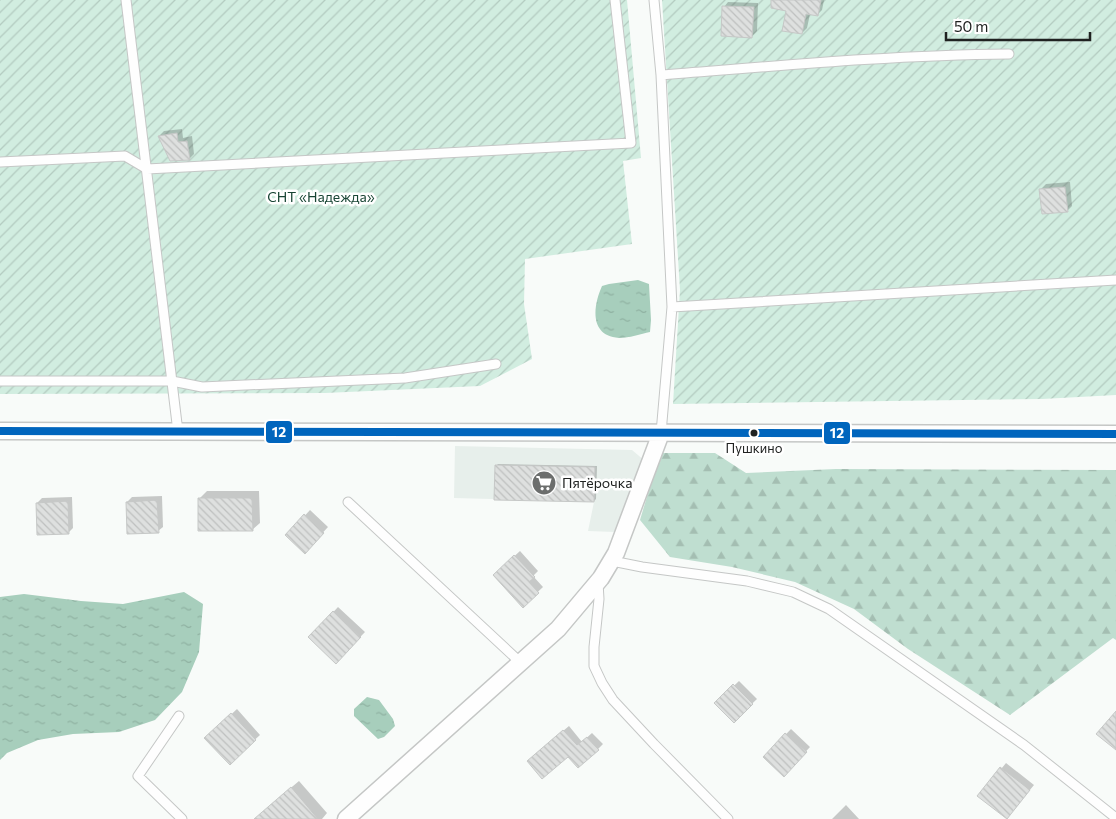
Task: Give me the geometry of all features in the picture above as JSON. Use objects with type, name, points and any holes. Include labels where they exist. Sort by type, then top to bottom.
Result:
[{"type":"street","points":[[0,431],[1116,434]]},
{"type":"street","points":[[346,819],[521,664],[558,629],[598,583],[612,561],[628,525],[661,433]]},
{"type":"lane","points":[[126,0],[178,432]]},
{"type":"lane","points":[[0,162],[125,156],[147,169],[631,143],[615,0]]},
{"type":"lane","points":[[654,0],[661,75],[672,307],[661,433]]},
{"type":"lane","points":[[661,75],[954,54],[1009,54]]},
{"type":"lane","points":[[672,307],[1116,280]]},
{"type":"lane","points":[[0,382],[172,381],[202,387],[404,378],[496,364]]},
{"type":"lane","points":[[348,502],[521,664]]},
{"type":"lane","points":[[612,561],[642,567],[747,581],[793,592],[828,609],[1024,745],[1116,818]]},
{"type":"lane","points":[[598,583],[599,599],[594,666],[602,683],[613,700],[728,819]]},
{"type":"lane","points":[[179,716],[138,776],[182,819]]},
{"type":"shaded area","points":[[455,446],[632,450],[645,461],[615,532],[588,531],[594,502],[454,498]]},
{"type":"green space","name":"СНТ «Надежда»","points":[[0,0],[627,0],[641,158],[623,161],[632,244],[525,259],[524,304],[532,359],[480,386],[325,393],[0,394]]},
{"type":"green space","points":[[662,0],[1116,0],[1116,395],[1042,399],[673,404],[680,290]]},
{"type":"green space","points":[[660,453],[715,453],[746,473],[836,469],[1116,470],[1116,640],[1113,638],[1010,715],[908,649],[854,609],[795,582],[732,567],[670,557],[640,520]]},
{"type":"water","points":[[638,280],[649,284],[650,332],[619,338],[602,332],[596,319],[596,311],[602,286]]},
{"type":"water","points":[[184,592],[203,604],[199,652],[182,692],[155,720],[119,732],[73,734],[38,740],[7,753],[0,760],[0,597],[24,594],[123,604]]},
{"type":"water","points":[[367,697],[379,700],[393,719],[395,726],[384,737],[378,739],[354,716],[354,709]]},
{"type":"building","points":[[771,0],[821,0],[818,16],[806,14],[802,34],[782,31],[786,11],[771,8]]},
{"type":"building","points":[[722,6],[754,7],[752,38],[721,36]]},
{"type":"building","points":[[177,133],[178,142],[187,141],[190,160],[170,161],[158,136]]},
{"type":"building","points":[[1065,187],[1068,212],[1042,214],[1039,189]]},
{"type":"building","name":"Пятёрочка","points":[[495,465],[595,467],[594,502],[494,500]]},
{"type":"building","points":[[198,498],[252,498],[253,531],[198,531]]},
{"type":"building","points":[[157,500],[159,533],[127,534],[126,502]]},
{"type":"building","points":[[68,501],[69,534],[37,535],[36,503]]},
{"type":"building","points":[[304,514],[324,533],[305,554],[285,535]]},
{"type":"building","points":[[514,555],[535,577],[529,582],[539,593],[523,608],[493,575]]},
{"type":"building","points":[[333,611],[361,637],[336,664],[308,637]]},
{"type":"building","points":[[733,684],[753,704],[734,723],[714,703]]},
{"type":"building","points":[[1116,711],[1116,750],[1096,734]]},
{"type":"building","points":[[231,713],[256,740],[230,765],[204,738]]},
{"type":"building","points":[[563,730],[577,745],[587,737],[599,750],[578,768],[568,757],[542,779],[527,761]]},
{"type":"building","points":[[785,733],[807,752],[784,777],[763,757]]},
{"type":"building","points":[[1000,767],[1030,790],[1007,819],[977,796]]},
{"type":"building","points":[[291,787],[318,819],[254,819]]},
{"type":"transit line","name":"12","points":[[0,431],[1116,434]]},
{"type":"place","name":"Пушкино","points":[[754,433]]},
{"type":"place","name":"Пятёрочка","points":[[544,483]]}]
